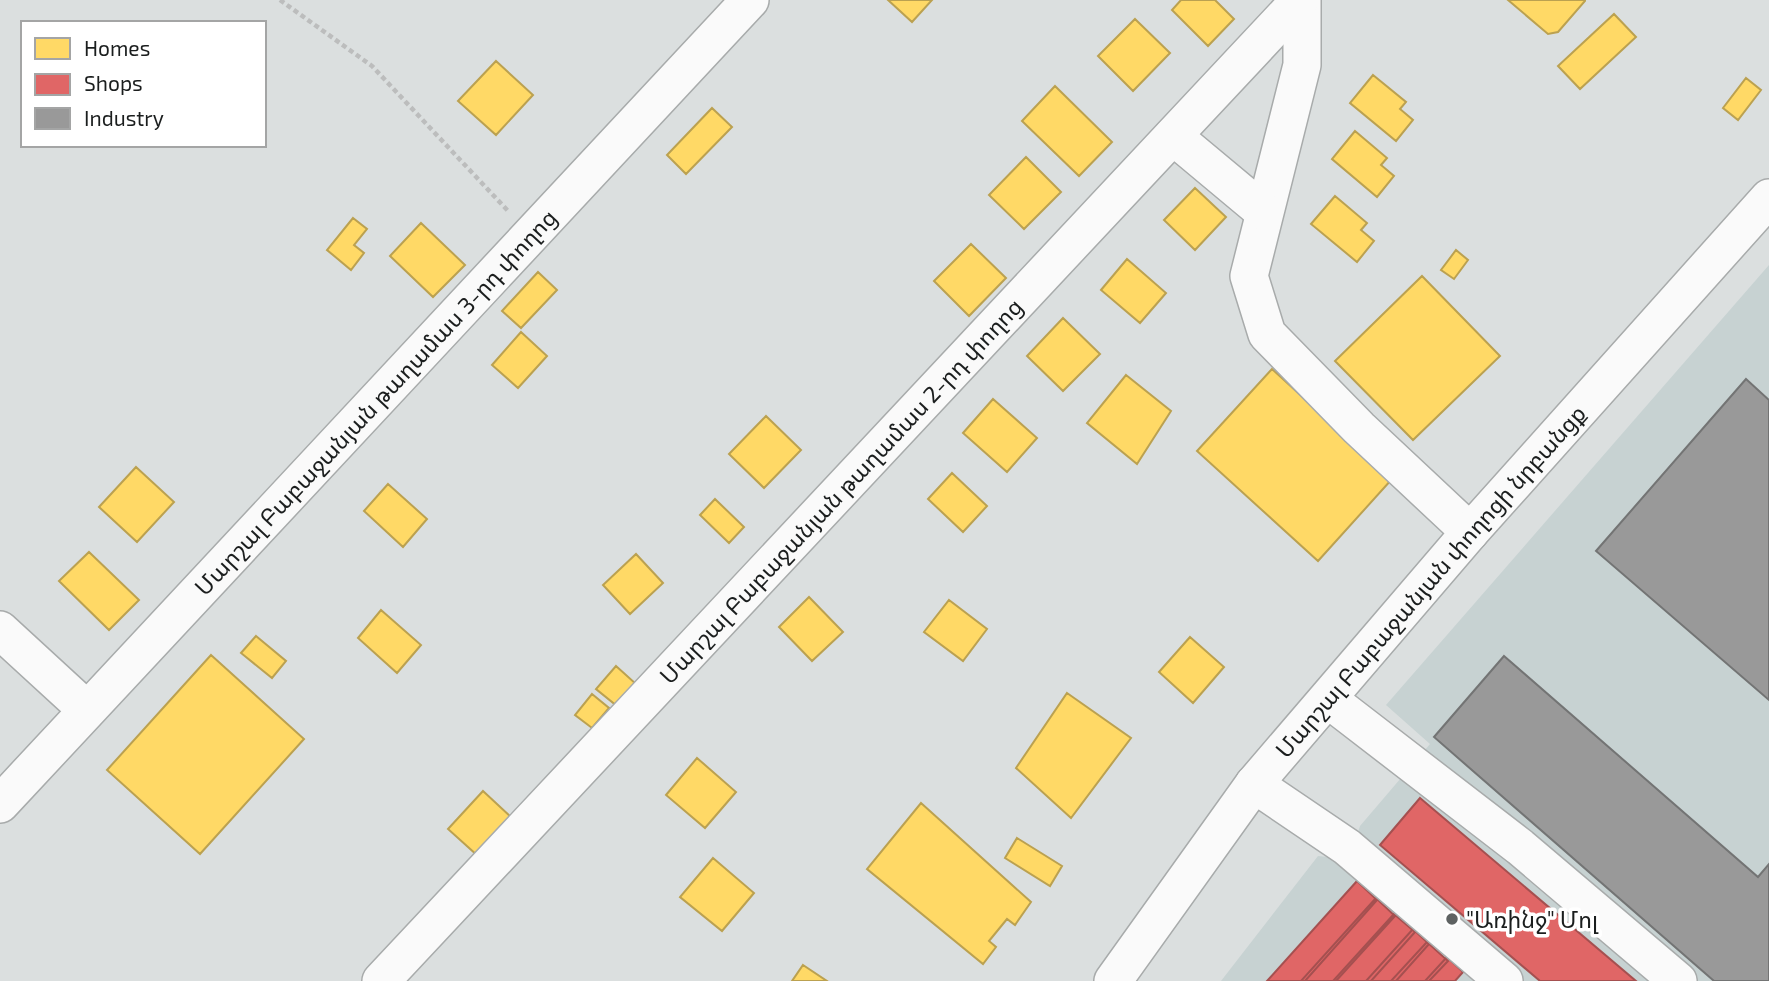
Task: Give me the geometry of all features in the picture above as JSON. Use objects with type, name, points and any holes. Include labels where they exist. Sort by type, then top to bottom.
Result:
[{"type":"street","name":"Մարշալ Բաբաջանյան թաղամաս 3-րդ փողոց","points":[[0,804],[750,0]]},
{"type":"street","name":"Մարշալ Բաբաջանյան թաղամաս 2-րդ փողոց","points":[[381,981],[1301,0]]},
{"type":"street","points":[[1301,0],[1302,65],[1249,276],[1267,334],[1359,428],[1470,532]]},
{"type":"street","points":[[1172,136],[1264,212]]},
{"type":"street","name":"Մարշալ Բաբաջանյան փողոցի նրբանցք","points":[[1113,981],[1254,784],[1470,532],[1769,198]]},
{"type":"street","points":[[0,630],[87,710]]},
{"type":"street","points":[[1328,699],[1520,847],[1678,981]]},
{"type":"street","points":[[1254,784],[1347,846],[1504,981]]},
{"type":"path","points":[[280,0],[372,66],[531,235]]},
{"type":"shaded area","points":[[1769,265],[1769,981],[1221,981],[1318,856],[1338,858],[1356,838],[1360,826],[1430,744],[1386,705]]},
{"type":"building: Homes","points":[[888,0],[932,0],[912,22]]},
{"type":"building: Homes","points":[[1181,0],[1215,0],[1234,19],[1208,46],[1172,10]]},
{"type":"building: Homes","points":[[1508,0],[1585,1],[1558,32],[1548,34]]},
{"type":"building: Homes","points":[[1614,14],[1636,37],[1580,89],[1558,66]]},
{"type":"building: Homes","points":[[1135,19],[1170,53],[1133,91],[1098,56]]},
{"type":"building: Homes","points":[[496,61],[533,95],[496,135],[458,101]]},
{"type":"building: Homes","points":[[1373,75],[1406,102],[1400,109],[1413,120],[1396,141],[1350,103]]},
{"type":"building: Homes","points":[[1746,78],[1761,90],[1738,120],[1723,108]]},
{"type":"building: Homes","points":[[1055,86],[1112,142],[1079,176],[1022,121]]},
{"type":"building: Homes","points":[[712,108],[732,127],[686,174],[667,155]]},
{"type":"building: Homes","points":[[1355,131],[1387,158],[1381,165],[1394,176],[1377,197],[1332,159]]},
{"type":"building: Homes","points":[[1026,157],[1061,192],[1024,229],[989,195]]},
{"type":"building: Homes","points":[[1195,188],[1226,217],[1195,250],[1164,220]]},
{"type":"building: Homes","points":[[1335,196],[1367,223],[1361,230],[1374,241],[1357,262],[1311,224]]},
{"type":"building: Homes","points":[[353,218],[367,229],[354,245],[364,253],[351,270],[327,250]]},
{"type":"building: Homes","points":[[421,223],[465,265],[433,297],[390,256]]},
{"type":"building: Homes","points":[[971,244],[1006,278],[969,316],[934,281]]},
{"type":"building: Homes","points":[[1456,250],[1468,260],[1454,279],[1441,270]]},
{"type":"building: Homes","points":[[1127,259],[1166,293],[1140,323],[1101,290]]},
{"type":"building: Homes","points":[[538,272],[557,290],[521,328],[502,311]]},
{"type":"building: Homes","points":[[1422,276],[1500,356],[1413,440],[1335,361]]},
{"type":"building: Homes","points":[[1063,318],[1100,354],[1063,391],[1027,356]]},
{"type":"building: Homes","points":[[521,332],[547,356],[518,388],[492,365]]},
{"type":"building: Homes","points":[[1272,369],[1392,479],[1318,561],[1197,451]]},
{"type":"building: Homes","points":[[1126,375],[1171,411],[1137,464],[1087,423]]},
{"type":"building: Homes","points":[[993,399],[1037,438],[1007,472],[963,433]]},
{"type":"building: Homes","points":[[766,416],[801,450],[764,488],[729,454]]},
{"type":"building: Homes","points":[[136,467],[174,502],[137,542],[99,507]]},
{"type":"building: Homes","points":[[952,473],[987,506],[963,532],[928,499]]},
{"type":"building: Homes","points":[[388,484],[427,519],[403,547],[364,511]]},
{"type":"building: Homes","points":[[715,499],[744,527],[729,543],[700,515]]},
{"type":"building: Homes","points":[[89,552],[139,600],[109,630],[59,581]]},
{"type":"building: Homes","points":[[636,554],[663,583],[630,614],[603,585]]},
{"type":"building: Homes","points":[[809,597],[843,632],[812,661],[779,627]]},
{"type":"building: Homes","points":[[949,600],[987,629],[963,661],[924,632]]},
{"type":"building: Homes","points":[[381,610],[421,645],[397,673],[358,638]]},
{"type":"building: Homes","points":[[256,636],[286,661],[272,678],[241,653]]},
{"type":"building: Homes","points":[[1190,637],[1224,667],[1193,703],[1159,672]]},
{"type":"building: Homes","points":[[211,655],[304,739],[200,854],[107,770]]},
{"type":"building: Homes","points":[[616,666],[636,684],[617,706],[596,689]]},
{"type":"building: Homes","points":[[1067,693],[1131,738],[1071,818],[1016,768]]},
{"type":"building: Homes","points":[[592,694],[609,708],[592,728],[575,715]]},
{"type":"building: Homes","points":[[697,758],[736,792],[705,828],[666,795]]},
{"type":"building: Homes","points":[[483,791],[512,818],[478,856],[448,829]]},
{"type":"building: Homes","points":[[921,803],[1031,902],[1015,925],[1007,919],[989,941],[996,947],[983,964],[867,869]]},
{"type":"building: Homes","points":[[1017,838],[1062,866],[1050,886],[1005,858]]},
{"type":"building: Homes","points":[[713,858],[754,893],[722,931],[680,897]]},
{"type":"building: Homes","points":[[803,965],[827,981],[792,981]]},
{"type":"building: Shops","points":[[1420,798],[1636,981],[1540,981],[1380,845]]},
{"type":"building: Shops","points":[[1357,881],[1377,900],[1305,981],[1267,981]]},
{"type":"building: Shops","points":[[1376,898],[1395,916],[1336,981],[1301,981]]},
{"type":"building: Shops","points":[[1394,914],[1415,932],[1371,981],[1333,981]]},
{"type":"building: Shops","points":[[1413,929],[1429,944],[1396,981],[1366,981]]},
{"type":"building: Shops","points":[[1427,942],[1448,961],[1429,981],[1391,981]]},
{"type":"building: Shops","points":[[1447,957],[1463,972],[1455,981],[1425,981]]},
{"type":"building: Industry","points":[[1746,379],[1769,400],[1769,700],[1596,551]]},
{"type":"building: Industry","points":[[1504,656],[1758,877],[1769,864],[1769,981],[1714,981],[1434,737]]},
{"type":"place","name":"\"Առինջ\" Մոլ","points":[[1452,919]]}]
